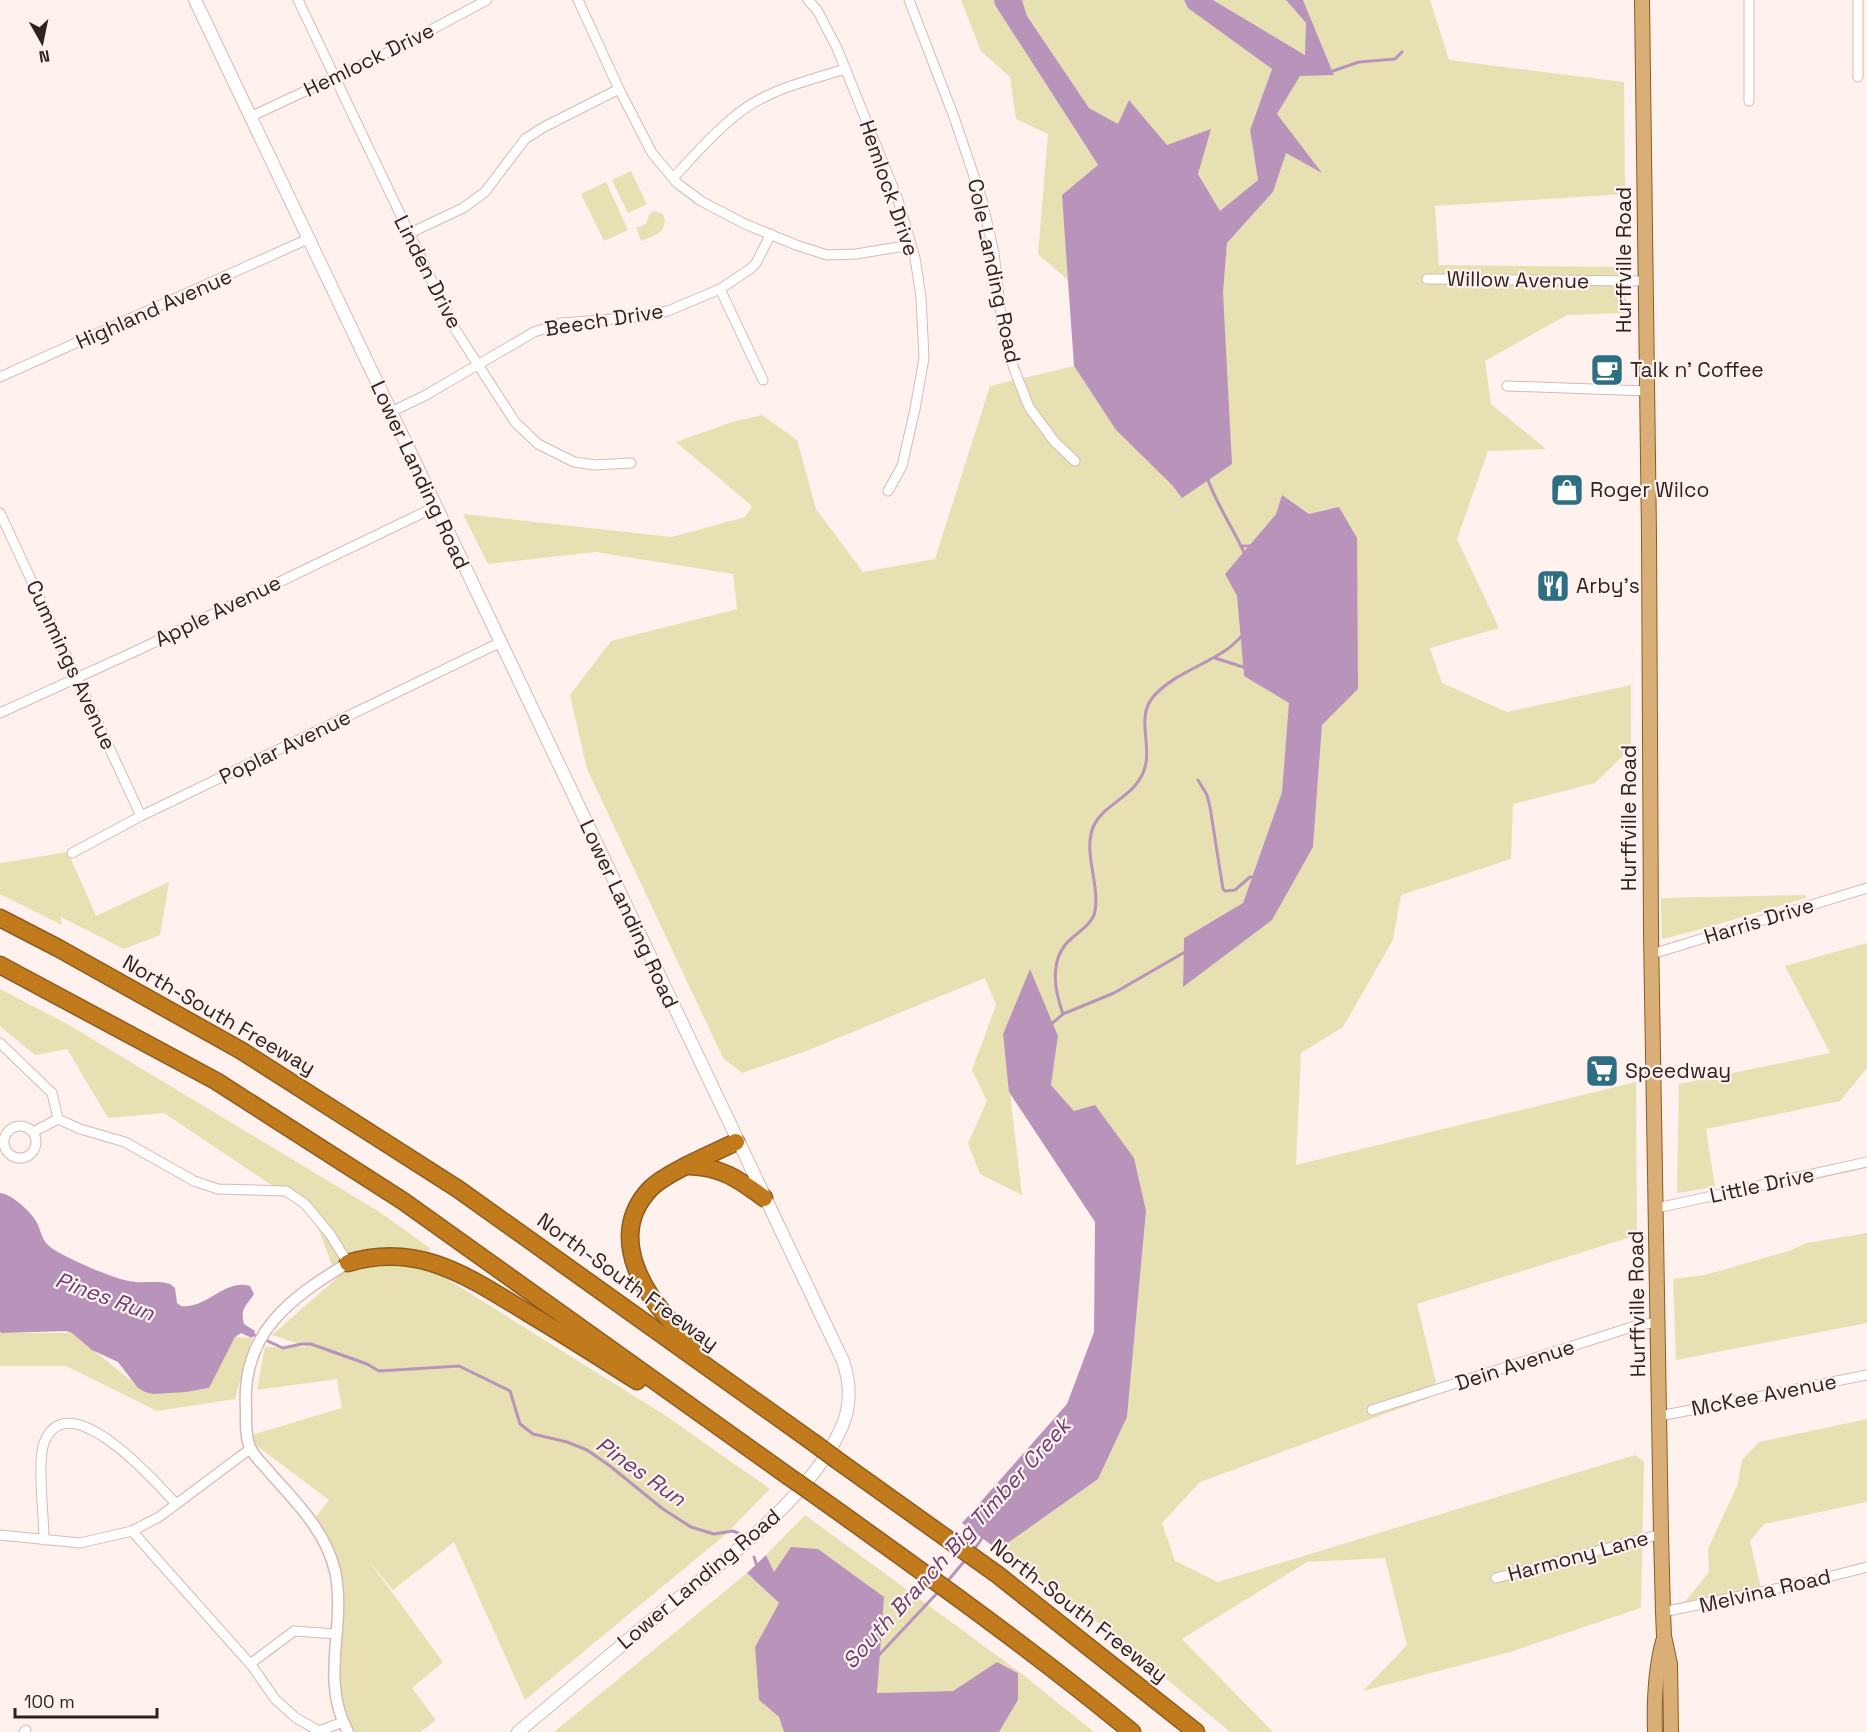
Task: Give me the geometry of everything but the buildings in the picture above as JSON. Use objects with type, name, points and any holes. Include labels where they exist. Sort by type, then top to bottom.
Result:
[{"type":"highway","name":"North-South Freeway","points":[[0,918],[58,948],[262,1064],[458,1189],[998,1575],[1196,1732]]},
{"type":"highway","points":[[0,965],[226,1087],[403,1201],[973,1608],[1079,1688],[1132,1732]]},
{"type":"highway","points":[[720,1376],[700,1348],[679,1332],[657,1307],[640,1279],[633,1255],[632,1228],[637,1210],[644,1197],[656,1184],[736,1142]]},
{"type":"highway","points":[[688,1166],[704,1167],[727,1173],[764,1198]]},
{"type":"highway","points":[[348,1263],[378,1256],[399,1256],[430,1262],[458,1272],[646,1387],[710,1420]]},
{"type":"main road","name":"Lower Landing Road","points":[[195,0],[499,643],[627,906],[736,1142],[846,1369],[848,1408],[840,1431],[816,1469],[784,1507],[735,1553],[518,1732]]},
{"type":"main road","name":"Hurffville Road","points":[[1642,0],[1652,954],[1662,1612],[1670,1664],[1671,1732]]},
{"type":"main road","name":"Hurffville Road","points":[[1655,1732],[1654,1696],[1657,1664],[1664,1636]]},
{"type":"street","name":"Linden Drive","points":[[298,0],[455,329],[515,422],[538,444],[574,462],[595,465],[631,463]]},
{"type":"street","name":"Hemlock Drive","points":[[250,117],[423,35],[486,0]]},
{"type":"street","points":[[578,0],[619,89],[652,153],[673,178],[701,201],[745,224],[827,255],[856,254],[911,245]]},
{"type":"street","name":"Hemlock Drive","points":[[808,0],[817,10],[837,48],[898,200],[911,245],[921,297],[924,358],[902,466],[888,491]]},
{"type":"street","name":"Cole Landing Road","points":[[909,0],[954,117],[982,200],[994,253],[1002,324],[1014,369],[1029,407],[1054,441],[1075,461]]},
{"type":"street","points":[[1749,0],[1749,101]]},
{"type":"street","points":[[1858,0],[1858,77]]},
{"type":"street","points":[[673,178],[736,114],[760,99],[789,87],[845,69]]},
{"type":"street","points":[[408,234],[462,208],[485,192],[525,139],[619,89]]},
{"type":"street","name":"Beech Drive","points":[[391,412],[534,332],[562,323],[639,317],[668,311],[720,289],[756,263],[771,234]]},
{"type":"street","name":"Highland Avenue","points":[[0,378],[308,239]]},
{"type":"street","name":"Willow Avenue","points":[[1427,279],[1646,281]]},
{"type":"street","points":[[720,289],[763,380]]},
{"type":"street","points":[[1507,386],[1647,391]]},
{"type":"street","name":"Apple Avenue","points":[[0,713],[435,507]]},
{"type":"street","name":"Cummings Avenue","points":[[0,513],[141,816]]},
{"type":"street","name":"Poplar Avenue","points":[[72,853],[141,816],[499,643]]},
{"type":"street","name":"Harris Drive","points":[[1652,954],[1867,888]]},
{"type":"street","points":[[0,1043],[52,1093],[58,1119]]},
{"type":"street","points":[[33,1132],[58,1119]]},
{"type":"street","points":[[58,1119],[80,1129],[125,1142],[194,1180],[218,1189],[286,1191],[305,1204],[330,1234],[348,1263],[309,1287],[285,1307],[264,1331],[252,1359],[245,1394],[250,1449],[311,1521],[328,1547],[337,1587],[335,1700],[346,1727],[319,1731],[296,1718],[275,1699],[250,1664],[132,1531]]},
{"type":"street","name":"Little Drive","points":[[1657,1208],[1867,1162]]},
{"type":"street","name":"Dein Avenue","points":[[1372,1410],[1638,1325],[1659,1323]]},
{"type":"street","name":"McKee Avenue","points":[[1660,1416],[1867,1375]]},
{"type":"street","points":[[44,1540],[42,1461],[44,1443],[52,1430],[63,1424],[86,1425],[95,1431],[147,1472],[176,1504]]},
{"type":"street","points":[[0,1535],[80,1543],[132,1531],[146,1525],[250,1449]]},
{"type":"street","name":"Harmony Lane","points":[[1496,1578],[1661,1534]]},
{"type":"street","name":"Melvina Road","points":[[1662,1612],[1808,1582],[1867,1567]]},
{"type":"street","points":[[250,1664],[294,1631],[336,1634]]},
{"type":"shaded area","points":[[961,0],[994,0],[995,5],[1098,166],[1062,195],[1069,281],[1038,254],[1048,134],[1016,119],[1010,77],[981,51]]},
{"type":"shaded area","points":[[1022,0],[1184,0],[1189,8],[1272,69],[1250,130],[1258,180],[1220,211],[1198,174],[1167,145],[1129,100],[1118,125],[1089,108],[1027,16]]},
{"type":"shaded area","points":[[1213,0],[1286,0],[1306,23],[1306,55]]},
{"type":"shaded area","points":[[1303,0],[1430,0],[1449,60],[1624,82],[1625,194],[1435,206],[1439,265],[1626,267],[1626,313],[1567,315],[1485,361],[1491,404],[1546,449],[1488,451],[1457,539],[1499,628],[1430,648],[1442,683],[1507,712],[1631,685],[1631,748],[1595,783],[1513,804],[1511,859],[1401,895],[1393,940],[1343,1027],[1301,1053],[1296,1165],[1636,1082],[1637,1235],[1417,1304],[1439,1394],[1200,1482],[1162,1523],[1175,1561],[1218,1582],[1635,1455],[1644,1461],[1641,1608],[1510,1652],[1363,1691],[1407,1645],[1385,1558],[1307,1562],[1182,1639],[1273,1732],[1230,1732],[1104,1627],[998,1550],[1098,1479],[1127,1417],[1146,1211],[1074,1111],[1051,1085],[1058,1036],[1030,970],[1003,1034],[1022,1195],[980,1174],[968,1143],[987,1101],[972,1070],[996,1005],[985,978],[806,1051],[742,1073],[723,1058],[587,769],[570,695],[611,641],[737,609],[733,574],[596,552],[488,564],[463,514],[672,537],[745,517],[752,506],[676,442],[732,422],[762,415],[797,440],[816,509],[863,572],[935,559],[990,386],[1074,366],[1116,430],[1172,485],[1182,498],[1223,292],[1227,243],[1273,192],[1286,152],[1320,172],[1277,114],[1300,76],[1334,74]],"holes":[[[1282,496],[1309,514],[1358,688],[1322,725],[1313,847],[1183,986],[1184,938],[1243,903],[1282,792],[1290,702],[1244,676],[1237,596],[1225,574],[1276,514]]]},
{"type":"shaded area","points":[[631,171],[647,204],[628,213],[612,180]]},
{"type":"shaded area","points":[[606,182],[628,230],[604,241],[581,194]]},
{"type":"shaded area","points":[[653,211],[663,214],[665,220],[663,229],[656,235],[641,241],[636,228],[646,224]]},
{"type":"shaded area","points":[[68,852],[96,916],[169,882],[160,935],[124,949],[61,917],[62,925],[0,894],[0,863]]},
{"type":"shaded area","points":[[1806,895],[1806,898],[1662,939],[1661,898]]},
{"type":"shaded area","points":[[1867,943],[1867,1068],[1840,1101],[1706,1129],[1715,1187],[1677,1193],[1679,1084],[1830,1053],[1785,966]]},
{"type":"shaded area","points":[[0,989],[69,1025],[378,1211],[430,1248],[423,1264],[663,1414],[770,1489],[725,1535],[525,1700],[454,1542],[393,1590],[369,1561],[443,1662],[412,1688],[436,1720],[420,1732],[348,1732],[335,1700],[337,1587],[313,1521],[329,1500],[245,1437],[342,1408],[337,1379],[257,1390],[265,1347],[308,1347],[272,1335],[337,1278],[312,1212],[164,1113],[108,1118],[67,1049],[35,1055],[0,1026]]},
{"type":"shaded area","points":[[1867,1233],[1867,1323],[1676,1360],[1673,1279],[1705,1275],[1789,1251],[1807,1243]]},
{"type":"shaded area","points":[[0,1331],[2,1333],[72,1333],[145,1392],[208,1389],[235,1337],[252,1338],[235,1399],[157,1411],[66,1366],[0,1366]]},
{"type":"shaded area","points":[[1867,1419],[1867,1502],[1764,1524],[1750,1541],[1762,1593],[1709,1605],[1685,1602],[1709,1572],[1708,1549],[1737,1486],[1742,1460],[1759,1442]]},
{"type":"shaded area","points":[[805,1515],[1022,1674],[1094,1732],[999,1732],[1018,1700],[1018,1673],[997,1662],[953,1691],[877,1693],[774,1573],[766,1555]]},
{"type":"shaded area","points":[[747,1573],[779,1603],[755,1647],[759,1700],[779,1717],[784,1732],[554,1732]]},
{"type":"water","points":[[994,0],[1022,0],[1027,16],[1089,108],[1118,124],[1129,100],[1167,145],[1211,129],[1198,174],[1220,211],[1258,180],[1250,130],[1272,69],[1188,8],[1184,0],[1213,0],[1305,55],[1306,23],[1286,0],[1303,0],[1334,75],[1300,76],[1277,114],[1322,173],[1286,153],[1273,192],[1227,243],[1223,293],[1232,464],[1182,498],[1172,485],[1116,430],[1074,366],[1062,195],[1098,165],[995,5]]},
{"type":"water","points":[[1282,495],[1309,514],[1339,507],[1357,538],[1358,689],[1322,725],[1313,847],[1272,920],[1183,987],[1184,938],[1243,903],[1282,792],[1289,703],[1244,676],[1237,596],[1225,574],[1276,514]]},
{"type":"water","points":[[1030,969],[1058,1036],[1051,1085],[1074,1111],[1095,1105],[1134,1158],[1146,1211],[1127,1417],[1098,1479],[998,1550],[962,1523],[1067,1404],[1094,1332],[1095,1222],[1009,1092],[1003,1034]]},
{"type":"water","points":[[0,1193],[10,1196],[27,1210],[36,1220],[48,1245],[63,1255],[122,1279],[170,1284],[175,1288],[177,1303],[181,1306],[199,1303],[232,1286],[250,1286],[254,1294],[243,1314],[244,1324],[255,1331],[252,1338],[241,1333],[235,1337],[209,1388],[153,1394],[138,1388],[118,1362],[92,1350],[72,1333],[66,1331],[0,1332]]},
{"type":"water","points":[[791,1547],[818,1549],[884,1597],[877,1693],[953,1691],[997,1662],[1018,1673],[1018,1700],[999,1732],[784,1732],[779,1717],[759,1700],[755,1647],[779,1603],[747,1573],[766,1555],[774,1572]]},
{"type":"waterway","points":[[1330,72],[1359,62],[1395,59],[1402,52]]},
{"type":"waterway","name":"South Branch Big Timber Creek","points":[[1207,477],[1245,555]]},
{"type":"waterway","name":"South Branch Big Timber Creek","points":[[1241,546],[1251,546]]},
{"type":"waterway","points":[[1063,1014],[1056,984],[1060,954],[1072,938],[1089,923],[1095,911],[1096,900],[1090,856],[1091,835],[1099,817],[1130,791],[1143,774],[1147,755],[1145,720],[1148,704],[1169,683],[1217,656],[1243,635]]},
{"type":"waterway","points":[[1215,658],[1246,668]]},
{"type":"waterway","points":[[1198,780],[1207,795],[1210,807],[1223,889],[1225,891],[1235,890],[1250,877],[1254,877]]},
{"type":"waterway","name":"South Branch Big Timber Creek","points":[[1049,1026],[1063,1014],[1114,993],[1185,952]]},
{"type":"waterway","name":"Pines Run","points":[[250,1333],[283,1348],[311,1344],[367,1364],[379,1371],[459,1366],[510,1391],[520,1424],[533,1434],[567,1442],[587,1450],[663,1509],[691,1527],[714,1534],[733,1531],[740,1534]]},
{"type":"waterway","name":"South Branch Big Timber Creek","points":[[973,1551],[983,1537]]},
{"type":"waterway","name":"Pines Run","points":[[754,1557],[758,1569]]},
{"type":"waterway","name":"South Branch Big Timber Creek","points":[[946,1583],[967,1558]]},
{"type":"waterway","name":"South Branch Big Timber Creek","points":[[879,1655],[940,1590]]},
{"type":"place","name":"Talk n' Coffee","points":[[1607,370]]},
{"type":"place","name":"Roger Wilco","points":[[1567,490]]},
{"type":"place","name":"Arby's","points":[[1553,586]]},
{"type":"place","name":"Speedway","points":[[1602,1071]]}]
